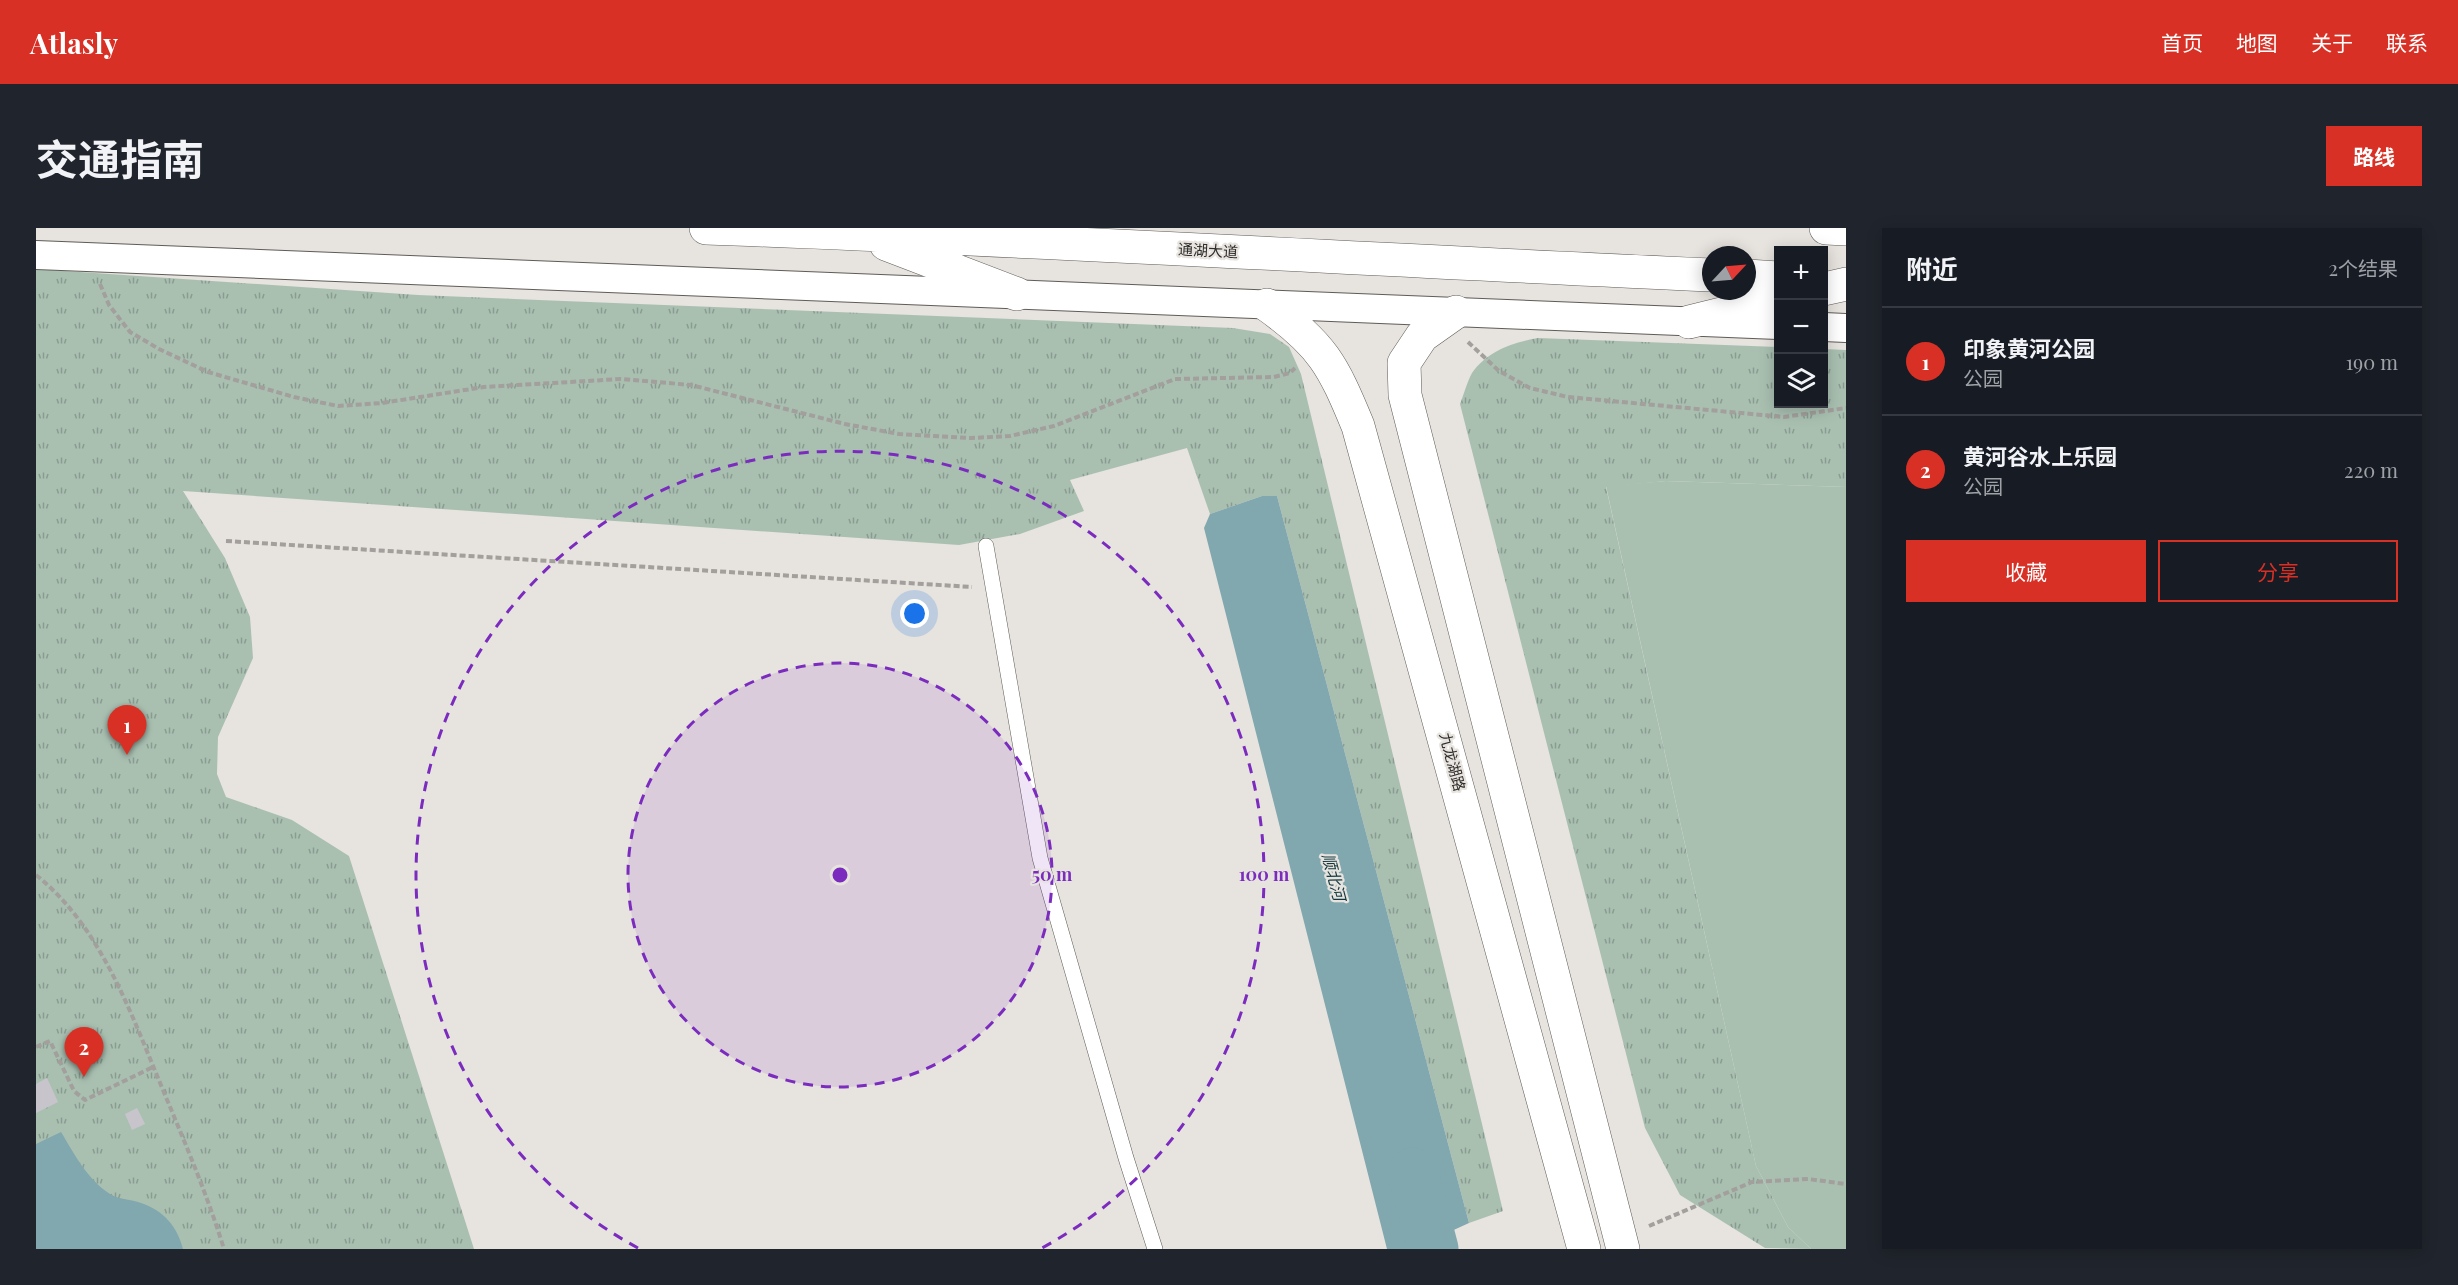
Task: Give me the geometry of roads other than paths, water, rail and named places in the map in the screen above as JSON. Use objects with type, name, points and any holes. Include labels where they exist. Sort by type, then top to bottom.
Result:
[{"type":"street","name":"通湖大道","points":[[706,228],[1702,275]]},
{"type":"street","points":[[1826,228],[1846,229]]},
{"type":"street","points":[[859,234],[1017,294]]},
{"type":"street","points":[[36,255],[1267,305],[1458,324],[1689,322],[1774,325]]},
{"type":"street","points":[[1756,277],[1774,278]]},
{"type":"street","points":[[1828,280],[1846,282]]},
{"type":"street","points":[[1828,288],[1846,282]]},
{"type":"street","points":[[1689,322],[1774,301]]},
{"type":"street","name":"九龙湖路","points":[[1267,305],[1292,322],[1317,347],[1341,384],[1358,426],[1584,1249]]},
{"type":"street","points":[[1458,324],[1422,336],[1404,363],[1405,395],[1622,1244]]},
{"type":"street","points":[[1828,327],[1846,328]]},
{"type":"lane","points":[[986,546],[1040,858],[1126,1158],[1155,1249]]},
{"type":"water","points":[[1262,496],[1277,496],[1469,1223],[1412,1249],[1387,1249],[1204,528],[1210,514]]},
{"type":"water","points":[[61,1132],[82,1166],[102,1188],[114,1196],[149,1206],[163,1215],[173,1226],[183,1249],[36,1249],[36,1144]]},
{"type":"waterway","name":"顺北河","points":[[1413,1173],[1433,1249]]},
{"type":"place","name":"印象黄河公园","points":[[127,755]]},
{"type":"place","name":"黄河谷水上乐园","points":[[84,1077]]}]
